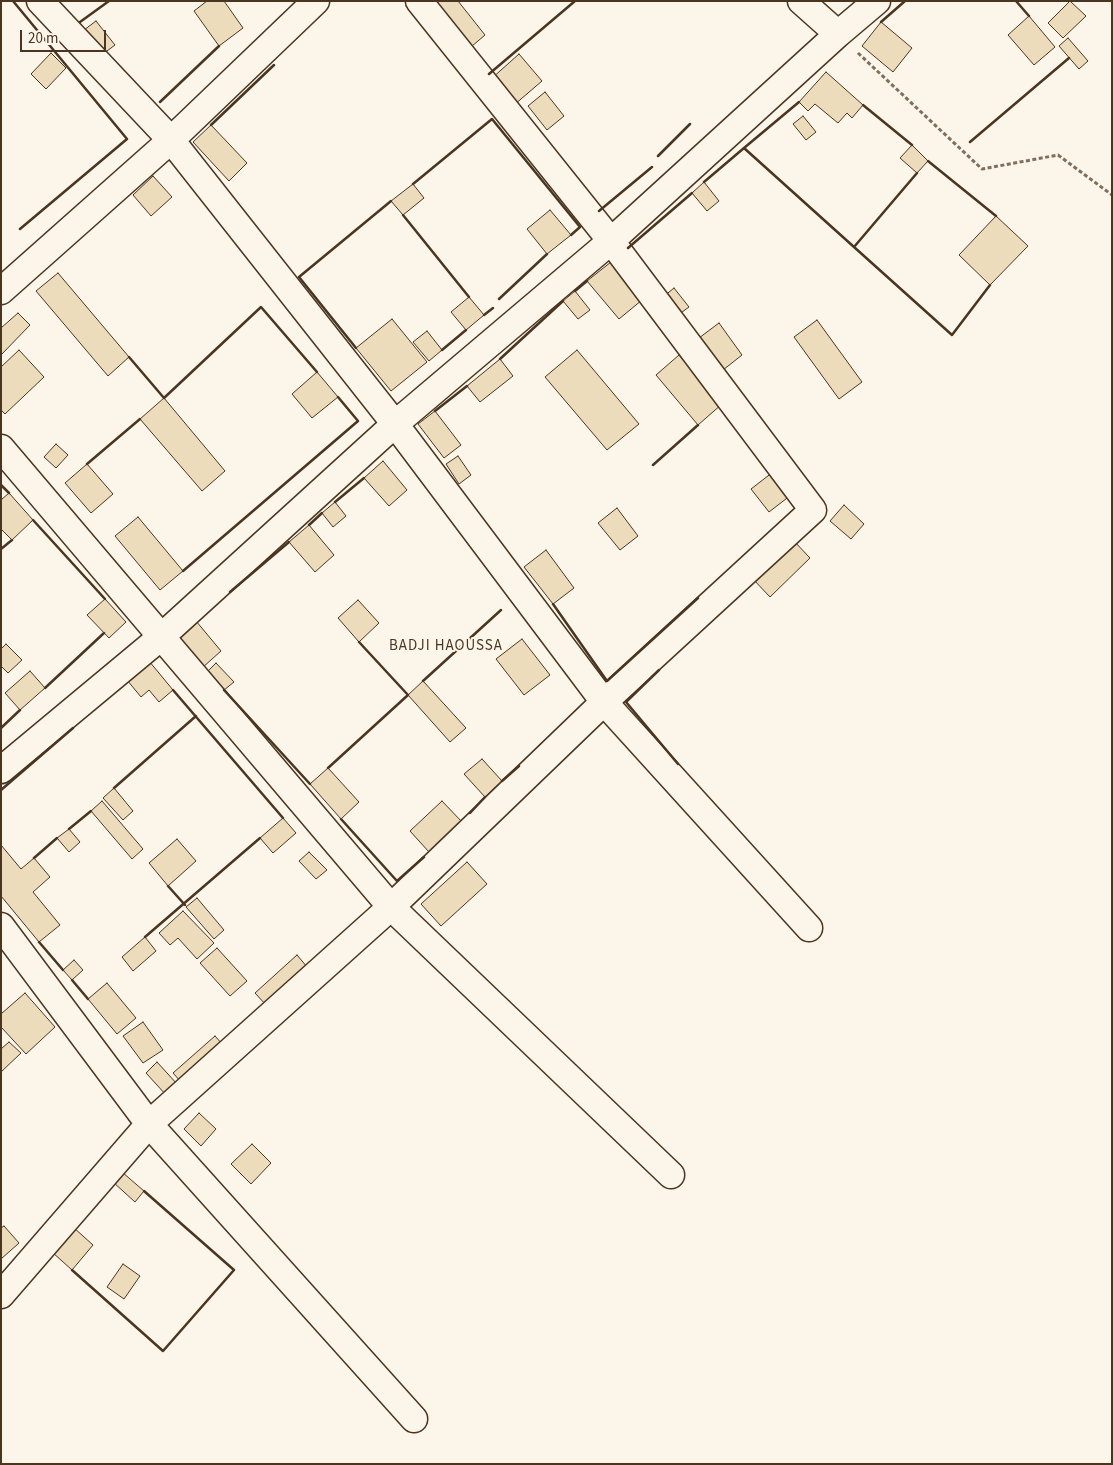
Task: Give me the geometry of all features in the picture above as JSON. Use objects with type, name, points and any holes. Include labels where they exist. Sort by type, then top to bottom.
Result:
[{"type":"street","points":[[40,1],[171,140],[395,424],[604,702],[808,928]]},
{"type":"street","points":[[1,291],[171,140],[316,1]]},
{"type":"street","points":[[1,1295],[149,1124],[391,907],[604,702],[813,510],[611,240],[419,1]]},
{"type":"street","points":[[801,1],[838,34]]},
{"type":"street","points":[[1,770],[162,637],[395,424],[611,240],[838,34],[877,1]]},
{"type":"street","points":[[1,448],[391,907],[671,1175]]},
{"type":"street","points":[[1,926],[149,1124],[414,1419]]},
{"type":"path","points":[[838,34],[982,169],[1058,155],[1112,195]]},
{"type":"building","points":[[207,1],[224,1],[243,28],[219,46],[194,11]]},
{"type":"building","points":[[423,1],[458,1],[485,35],[465,52]]},
{"type":"building","points":[[1070,1],[1086,16],[1063,38],[1048,23]]},
{"type":"building","points":[[1029,16],[1055,47],[1034,65],[1008,35]]},
{"type":"building","points":[[96,21],[115,45],[103,54],[84,30]]},
{"type":"building","points":[[881,22],[912,48],[893,72],[862,46]]},
{"type":"building","points":[[1068,38],[1088,61],[1079,69],[1059,46]]},
{"type":"building","points":[[51,53],[66,68],[46,89],[31,74]]},
{"type":"building","points":[[519,54],[542,81],[514,105],[491,79]]},
{"type":"building","points":[[826,72],[863,105],[852,118],[847,113],[838,123],[815,104],[808,111],[799,102]]},
{"type":"building","points":[[545,92],[564,116],[547,130],[528,106]]},
{"type":"building","points":[[803,116],[816,132],[806,140],[793,124]]},
{"type":"building","points":[[211,125],[247,163],[229,181],[193,142]]},
{"type":"building","points":[[912,145],[928,161],[917,173],[900,158]]},
{"type":"building","points":[[153,176],[172,197],[151,216],[133,195]]},
{"type":"building","points":[[704,182],[719,201],[707,211],[692,193]]},
{"type":"building","points":[[413,184],[424,198],[403,215],[391,201]]},
{"type":"building","points":[[550,210],[571,235],[547,254],[527,229]]},
{"type":"building","points":[[996,216],[1028,246],[990,285],[959,255]]},
{"type":"building","points":[[611,262],[642,300],[619,319],[587,281]]},
{"type":"building","points":[[58,273],[129,357],[108,376],[36,291]]},
{"type":"building","points":[[674,288],[689,307],[678,315],[663,297]]},
{"type":"building","points":[[575,291],[590,310],[578,319],[563,301]]},
{"type":"building","points":[[469,297],[484,315],[466,330],[451,312]]},
{"type":"building","points":[[18,313],[30,325],[1,355],[1,328]]},
{"type":"building","points":[[392,319],[427,362],[391,391],[356,348]]},
{"type":"building","points":[[817,320],[862,382],[839,399],[794,337]]},
{"type":"building","points":[[719,323],[742,355],[723,370],[699,338]]},
{"type":"building","points":[[427,331],[442,350],[429,361],[413,342]]},
{"type":"building","points":[[19,350],[44,377],[5,414],[1,410],[1,367]]},
{"type":"building","points":[[577,350],[639,424],[607,450],[545,377]]},
{"type":"building","points":[[679,355],[722,404],[698,425],[656,375]]},
{"type":"building","points":[[500,359],[513,376],[480,402],[467,386]]},
{"type":"building","points":[[317,372],[338,397],[312,418],[292,394]]},
{"type":"building","points":[[164,398],[225,471],[202,491],[140,419]]},
{"type":"building","points":[[435,411],[461,445],[444,458],[418,424]]},
{"type":"building","points":[[56,444],[68,455],[56,468],[44,457]]},
{"type":"building","points":[[458,456],[471,475],[459,484],[446,464]]},
{"type":"building","points":[[383,461],[407,490],[389,506],[364,478]]},
{"type":"building","points":[[87,464],[113,494],[91,513],[65,483]]},
{"type":"building","points":[[773,472],[791,495],[769,512],[751,489]]},
{"type":"building","points":[[9,493],[33,520],[12,540],[1,529],[1,500]]},
{"type":"building","points":[[335,502],[346,516],[333,527],[322,513]]},
{"type":"building","points":[[844,505],[864,524],[851,539],[830,521]]},
{"type":"building","points":[[617,508],[638,536],[620,550],[598,523]]},
{"type":"building","points":[[138,517],[183,571],[160,590],[115,536]]},
{"type":"building","points":[[309,525],[334,555],[315,572],[289,542]]},
{"type":"building","points":[[793,540],[810,558],[770,597],[752,578]]},
{"type":"building","points":[[546,550],[574,588],[553,604],[524,567]]},
{"type":"building","points":[[105,599],[126,622],[109,638],[87,615]]},
{"type":"building","points":[[358,600],[379,623],[359,642],[338,618]]},
{"type":"building","points":[[196,621],[221,651],[202,668],[177,638]]},
{"type":"building","points":[[522,639],[550,675],[524,695],[496,659]]},
{"type":"building","points":[[6,644],[22,660],[8,673],[1,666],[1,649]]},
{"type":"building","points":[[149,661],[173,690],[159,702],[149,690],[141,697],[127,680]]},
{"type":"building","points":[[216,663],[234,682],[224,690],[207,672]]},
{"type":"building","points":[[30,671],[45,688],[20,710],[5,693]]},
{"type":"building","points":[[423,681],[466,728],[450,742],[408,695]]},
{"type":"building","points":[[482,759],[502,781],[485,797],[464,774]]},
{"type":"building","points":[[328,768],[359,802],[341,819],[310,784]]},
{"type":"building","points":[[114,788],[133,811],[123,820],[103,798]]},
{"type":"building","points":[[102,801],[143,849],[132,859],[91,811]]},
{"type":"building","points":[[442,801],[462,822],[429,852],[410,831]]},
{"type":"building","points":[[283,818],[296,833],[273,853],[260,838]]},
{"type":"building","points":[[69,829],[80,842],[69,852],[57,838]]},
{"type":"building","points":[[177,839],[196,861],[168,886],[149,863]]},
{"type":"building","points":[[1,845],[21,869],[34,858],[50,877],[33,892],[60,925],[39,942],[1,896]]},
{"type":"building","points":[[309,852],[327,870],[316,879],[299,861]]},
{"type":"building","points":[[467,862],[487,884],[441,926],[421,904]]},
{"type":"building","points":[[197,898],[224,930],[214,939],[186,907]]},
{"type":"building","points":[[183,911],[214,943],[197,959],[178,938],[170,945],[159,933]]},
{"type":"building","points":[[145,937],[156,951],[133,971],[122,957]]},
{"type":"building","points":[[217,948],[247,981],[230,996],[200,963]]},
{"type":"building","points":[[297,955],[308,968],[266,1005],[255,993]]},
{"type":"building","points":[[74,960],[83,970],[72,980],[63,970]]},
{"type":"building","points":[[107,983],[136,1018],[117,1034],[88,999]]},
{"type":"building","points":[[25,993],[55,1027],[26,1054],[1,1027],[1,1014]]},
{"type":"building","points":[[143,1022],[163,1050],[143,1063],[123,1036]]},
{"type":"building","points":[[215,1036],[223,1045],[181,1082],[173,1073]]},
{"type":"building","points":[[9,1042],[21,1053],[1,1072],[1,1049]]},
{"type":"building","points":[[157,1062],[178,1085],[167,1096],[146,1073]]},
{"type":"building","points":[[199,1113],[216,1129],[201,1146],[184,1129]]},
{"type":"building","points":[[252,1144],[271,1163],[251,1184],[231,1164]]},
{"type":"building","points":[[122,1172],[144,1191],[135,1202],[113,1182]]},
{"type":"building","points":[[4,1226],[19,1243],[1,1259],[1,1228]]},
{"type":"building","points":[[73,1227],[93,1245],[72,1270],[52,1252]]},
{"type":"building","points":[[123,1264],[140,1276],[124,1299],[107,1287]]},
{"type":"wall","points":[[13,1],[127,139],[20,229]]},
{"type":"wall","points":[[80,22],[109,1]]},
{"type":"wall","points":[[489,74],[575,1]]},
{"type":"wall","points":[[881,22],[905,1]]},
{"type":"wall","points":[[1016,1],[1029,16]]},
{"type":"wall","points":[[160,102],[219,46]]},
{"type":"wall","points":[[970,142],[1069,58]]},
{"type":"wall","points":[[211,125],[274,65]]},
{"type":"wall","points":[[799,102],[744,148],[854,247]]},
{"type":"wall","points":[[863,105],[912,145]]},
{"type":"wall","points":[[413,184],[492,119],[580,227],[571,235]]},
{"type":"wall","points":[[658,156],[690,124]]},
{"type":"wall","points":[[704,182],[744,148]]},
{"type":"wall","points":[[928,161],[996,216]]},
{"type":"wall","points":[[599,211],[652,167]]},
{"type":"wall","points":[[917,173],[854,247],[952,335],[990,285]]},
{"type":"wall","points":[[628,248],[692,193]]},
{"type":"wall","points":[[356,348],[299,277],[391,201]]},
{"type":"wall","points":[[403,215],[469,297]]},
{"type":"wall","points":[[499,299],[547,254]]},
{"type":"wall","points":[[575,291],[587,281]]},
{"type":"wall","points":[[500,359],[563,301]]},
{"type":"wall","points":[[129,357],[164,398],[261,307],[317,372]]},
{"type":"wall","points":[[484,315],[493,308]]},
{"type":"wall","points":[[442,350],[466,330]]},
{"type":"wall","points":[[435,411],[467,386]]},
{"type":"wall","points":[[183,571],[358,421],[338,397]]},
{"type":"wall","points":[[87,464],[140,419]]},
{"type":"wall","points":[[653,465],[698,425]]},
{"type":"wall","points":[[335,502],[364,478]]},
{"type":"wall","points":[[1,485],[9,493]]},
{"type":"wall","points":[[309,525],[322,513]]},
{"type":"wall","points":[[33,520],[105,599]]},
{"type":"wall","points":[[1,549],[12,540]]},
{"type":"wall","points":[[230,592],[289,542]]},
{"type":"wall","points":[[553,604],[607,681],[698,598]]},
{"type":"wall","points":[[423,681],[501,610]]},
{"type":"wall","points":[[45,688],[104,633]]},
{"type":"wall","points":[[328,768],[408,695],[359,642]]},
{"type":"wall","points":[[659,670],[626,702],[678,764]]},
{"type":"wall","points":[[173,690],[283,818]]},
{"type":"wall","points":[[224,690],[310,784]]},
{"type":"wall","points":[[1,728],[20,710]]},
{"type":"wall","points":[[114,788],[196,716]]},
{"type":"wall","points":[[1,790],[73,728]]},
{"type":"wall","points":[[502,781],[519,766]]},
{"type":"wall","points":[[470,813],[485,797]]},
{"type":"wall","points":[[69,829],[91,811]]},
{"type":"wall","points":[[341,819],[397,881],[424,857]]},
{"type":"wall","points":[[34,858],[57,838]]},
{"type":"wall","points":[[145,937],[260,838]]},
{"type":"wall","points":[[168,886],[185,905]]},
{"type":"wall","points":[[39,942],[63,970]]},
{"type":"wall","points":[[72,980],[88,999]]},
{"type":"wall","points":[[72,1270],[163,1351],[234,1270],[144,1191]]},
{"type":"district","name":"BADJI HAOUSSA","points":[[446,647]]}]
